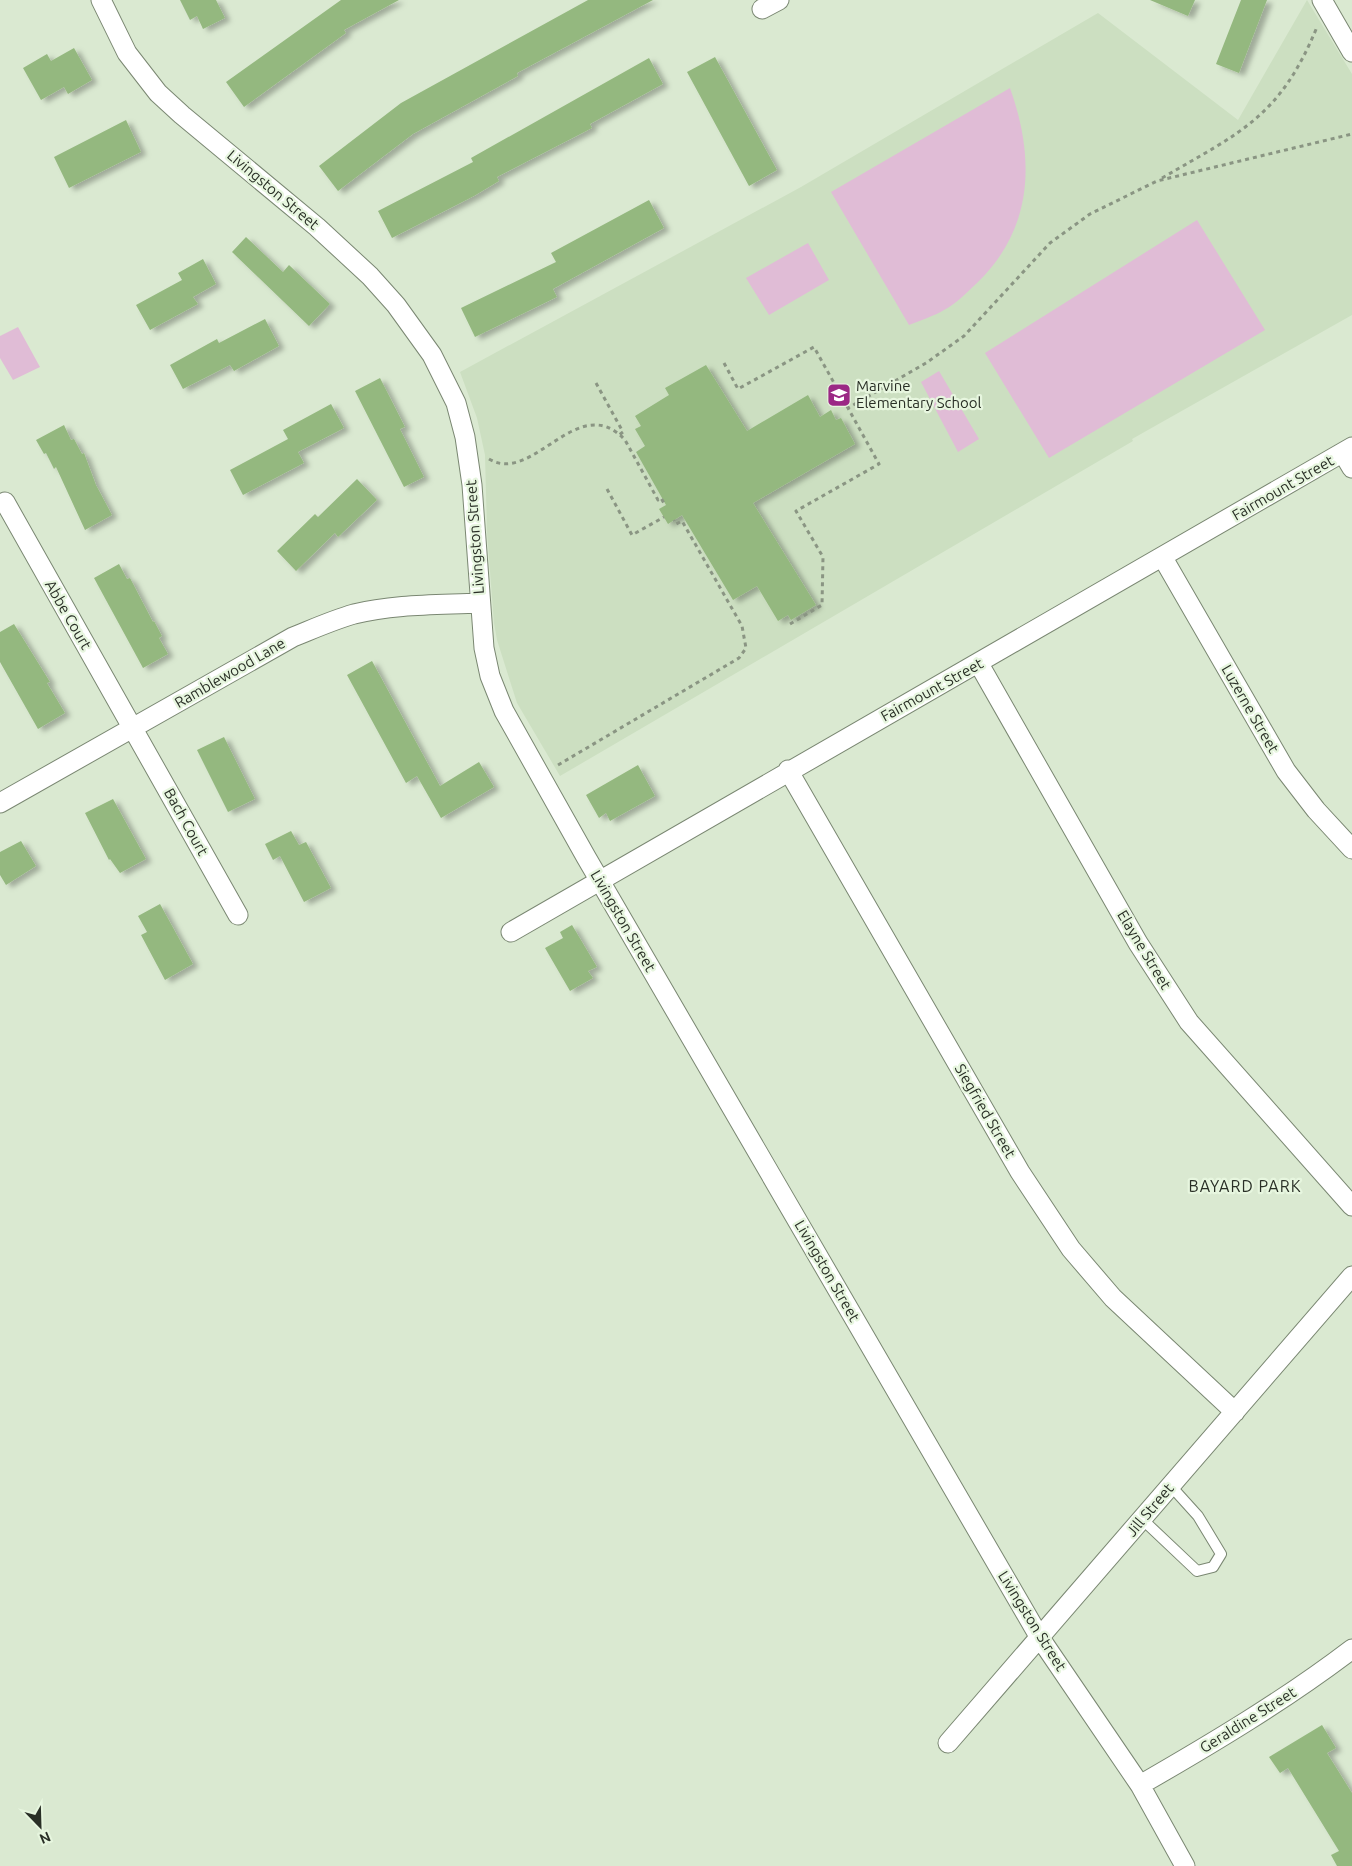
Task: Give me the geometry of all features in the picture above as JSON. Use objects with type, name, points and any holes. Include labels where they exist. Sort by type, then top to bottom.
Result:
[{"type":"street","name":"Livingston Street","points":[[101,0],[127,53],[158,93],[317,227],[370,276],[401,311],[432,355],[456,403],[467,445],[472,485],[479,602],[484,648],[500,702],[600,880],[1040,1638],[1140,1786],[1185,1866]]},
{"type":"street","points":[[762,9],[778,0]]},
{"type":"street","points":[[1328,2],[1352,52]]},
{"type":"street","name":"Fairmount Street","points":[[511,932],[788,770],[979,664],[1163,558],[1349,456]]},
{"type":"street","name":"Abbe Court","points":[[5,502],[133,728]]},
{"type":"street","name":"Luzerne Street","points":[[1163,558],[1286,771],[1316,810],[1352,849]]},
{"type":"street","name":"Ramblewood Lane","points":[[0,803],[293,637],[356,614],[393,607],[479,602]]},
{"type":"street","name":"Elayne Street","points":[[979,664],[1142,950],[1189,1022],[1352,1206]]},
{"type":"street","name":"Bach Court","points":[[133,728],[238,916]]},
{"type":"street","name":"Siegfried Street","points":[[788,770],[1020,1172],[1054,1225],[1113,1298],[1234,1412]]},
{"type":"street","name":"Jill Street","points":[[948,1743],[1352,1276]]},
{"type":"street","name":"Geraldine Street","points":[[1140,1786],[1255,1718],[1307,1683],[1352,1649]]},
{"type":"lane","points":[[1142,1519],[1197,1571],[1212,1567],[1221,1554],[1198,1516],[1170,1485]]},
{"type":"path","points":[[848,408],[926,363],[964,336],[1027,266],[1063,231],[1090,214],[1157,181],[1237,135],[1262,115],[1290,82],[1317,26]]},
{"type":"path","points":[[1157,181],[1352,134]]},
{"type":"path","points":[[724,364],[738,390],[814,347],[878,464],[796,510],[823,557],[822,605],[790,624]]},
{"type":"path","points":[[596,383],[623,432],[619,435]]},
{"type":"path","points":[[489,459],[499,464],[515,464],[573,430],[585,426],[603,427],[625,440],[658,500],[661,498],[665,505]]},
{"type":"path","points":[[607,489],[632,535],[664,517]]},
{"type":"path","points":[[558,764],[739,658],[746,648],[742,626],[682,521],[676,524],[674,520]]},
{"type":"shaded area","name":"Marvine Elementary School","points":[[1307,0],[1352,74],[1352,315],[1132,439],[1133,441],[560,776],[517,703],[497,640],[487,532],[485,455],[477,418],[460,372],[801,187],[1098,13],[1238,120]]},
{"type":"shaded area","points":[[1010,88],[1018,114],[1026,166],[1019,216],[1010,239],[996,262],[957,301],[932,316],[909,325],[831,192]]},
{"type":"shaded area","points":[[1197,220],[1265,330],[1049,458],[985,353]]},
{"type":"shaded area","points":[[808,243],[829,280],[769,315],[746,278]]},
{"type":"shaded area","points":[[18,327],[40,367],[13,380],[0,358],[0,336]]},
{"type":"shaded area","points":[[939,371],[979,439],[958,452],[921,382]]},
{"type":"building","points":[[180,0],[216,0],[225,18],[203,29],[197,16],[190,20]]},
{"type":"building","points":[[341,0],[399,0],[344,30],[346,33],[244,107],[226,82]]},
{"type":"building","points":[[588,0],[653,0],[517,73],[518,76],[413,134],[338,191],[319,166],[401,103]]},
{"type":"building","points":[[1150,0],[1195,0],[1188,16]]},
{"type":"building","points":[[1241,0],[1267,0],[1239,73],[1216,64]]},
{"type":"building","points":[[74,48],[92,80],[68,94],[64,87],[41,100],[23,68],[47,54],[51,61]]},
{"type":"building","points":[[715,57],[777,170],[749,186],[687,72]]},
{"type":"building","points":[[649,58],[663,84],[590,124],[592,128],[497,177],[499,181],[474,196],[392,238],[378,211],[473,162],[471,158]]},
{"type":"building","points":[[126,120],[141,152],[69,188],[54,157]]},
{"type":"building","points":[[649,200],[664,228],[553,289],[557,297],[475,337],[461,308],[556,262],[551,253]]},
{"type":"building","points":[[246,237],[283,272],[289,265],[330,304],[309,326],[232,252]]},
{"type":"building","points":[[203,259],[216,284],[193,297],[198,304],[150,330],[136,305],[182,280],[178,273]]},
{"type":"building","points":[[265,319],[279,346],[234,371],[230,365],[183,389],[170,365],[217,339],[219,343]]},
{"type":"building","points":[[706,365],[747,431],[808,395],[820,417],[831,410],[836,420],[841,418],[855,444],[753,503],[816,605],[791,620],[788,615],[778,621],[757,586],[733,600],[682,515],[668,524],[659,509],[666,505],[636,452],[645,446],[635,429],[641,426],[635,416],[669,395],[665,388]]},
{"type":"building","points":[[380,378],[405,427],[400,429],[424,477],[404,487],[355,391]]},
{"type":"building","points":[[331,404],[344,428],[298,452],[304,463],[243,495],[230,470],[288,439],[283,430]]},
{"type":"building","points":[[64,425],[71,440],[74,439],[82,454],[84,453],[96,485],[112,515],[85,530],[56,467],[54,469],[46,453],[44,454],[36,440]]},
{"type":"building","points":[[357,479],[377,500],[338,537],[335,533],[296,571],[277,551],[315,514],[318,517]]},
{"type":"building","points":[[119,564],[127,579],[130,578],[154,621],[162,636],[159,638],[168,654],[143,668],[94,578]]},
{"type":"building","points":[[14,624],[50,682],[47,683],[65,713],[38,729],[0,662],[0,632]]},
{"type":"building","points":[[372,661],[440,786],[479,762],[494,787],[441,818],[417,776],[406,783],[347,675]]},
{"type":"building","points":[[224,737],[255,799],[228,812],[197,750]]},
{"type":"building","points":[[638,765],[655,796],[610,821],[606,813],[599,818],[586,795]]},
{"type":"building","points":[[113,799],[146,859],[120,873],[109,860],[85,813]]},
{"type":"building","points":[[291,831],[299,845],[306,842],[331,888],[304,902],[280,856],[273,860],[265,844]]},
{"type":"building","points":[[21,841],[36,866],[6,885],[0,875],[0,852]]},
{"type":"building","points":[[160,904],[193,964],[165,980],[141,935],[147,932],[138,916]]},
{"type":"building","points":[[572,925],[597,967],[588,971],[593,978],[570,991],[545,948],[563,938],[560,932]]},
{"type":"building","points":[[1322,1725],[1336,1748],[1327,1753],[1352,1793],[1352,1866],[1337,1866],[1331,1855],[1339,1851],[1288,1768],[1280,1773],[1269,1757]]},
{"type":"place","name":"Marvine Elementary School","points":[[839,395]]},
{"type":"district","name":"BAYARD PARK","points":[[1245,1186]]}]
